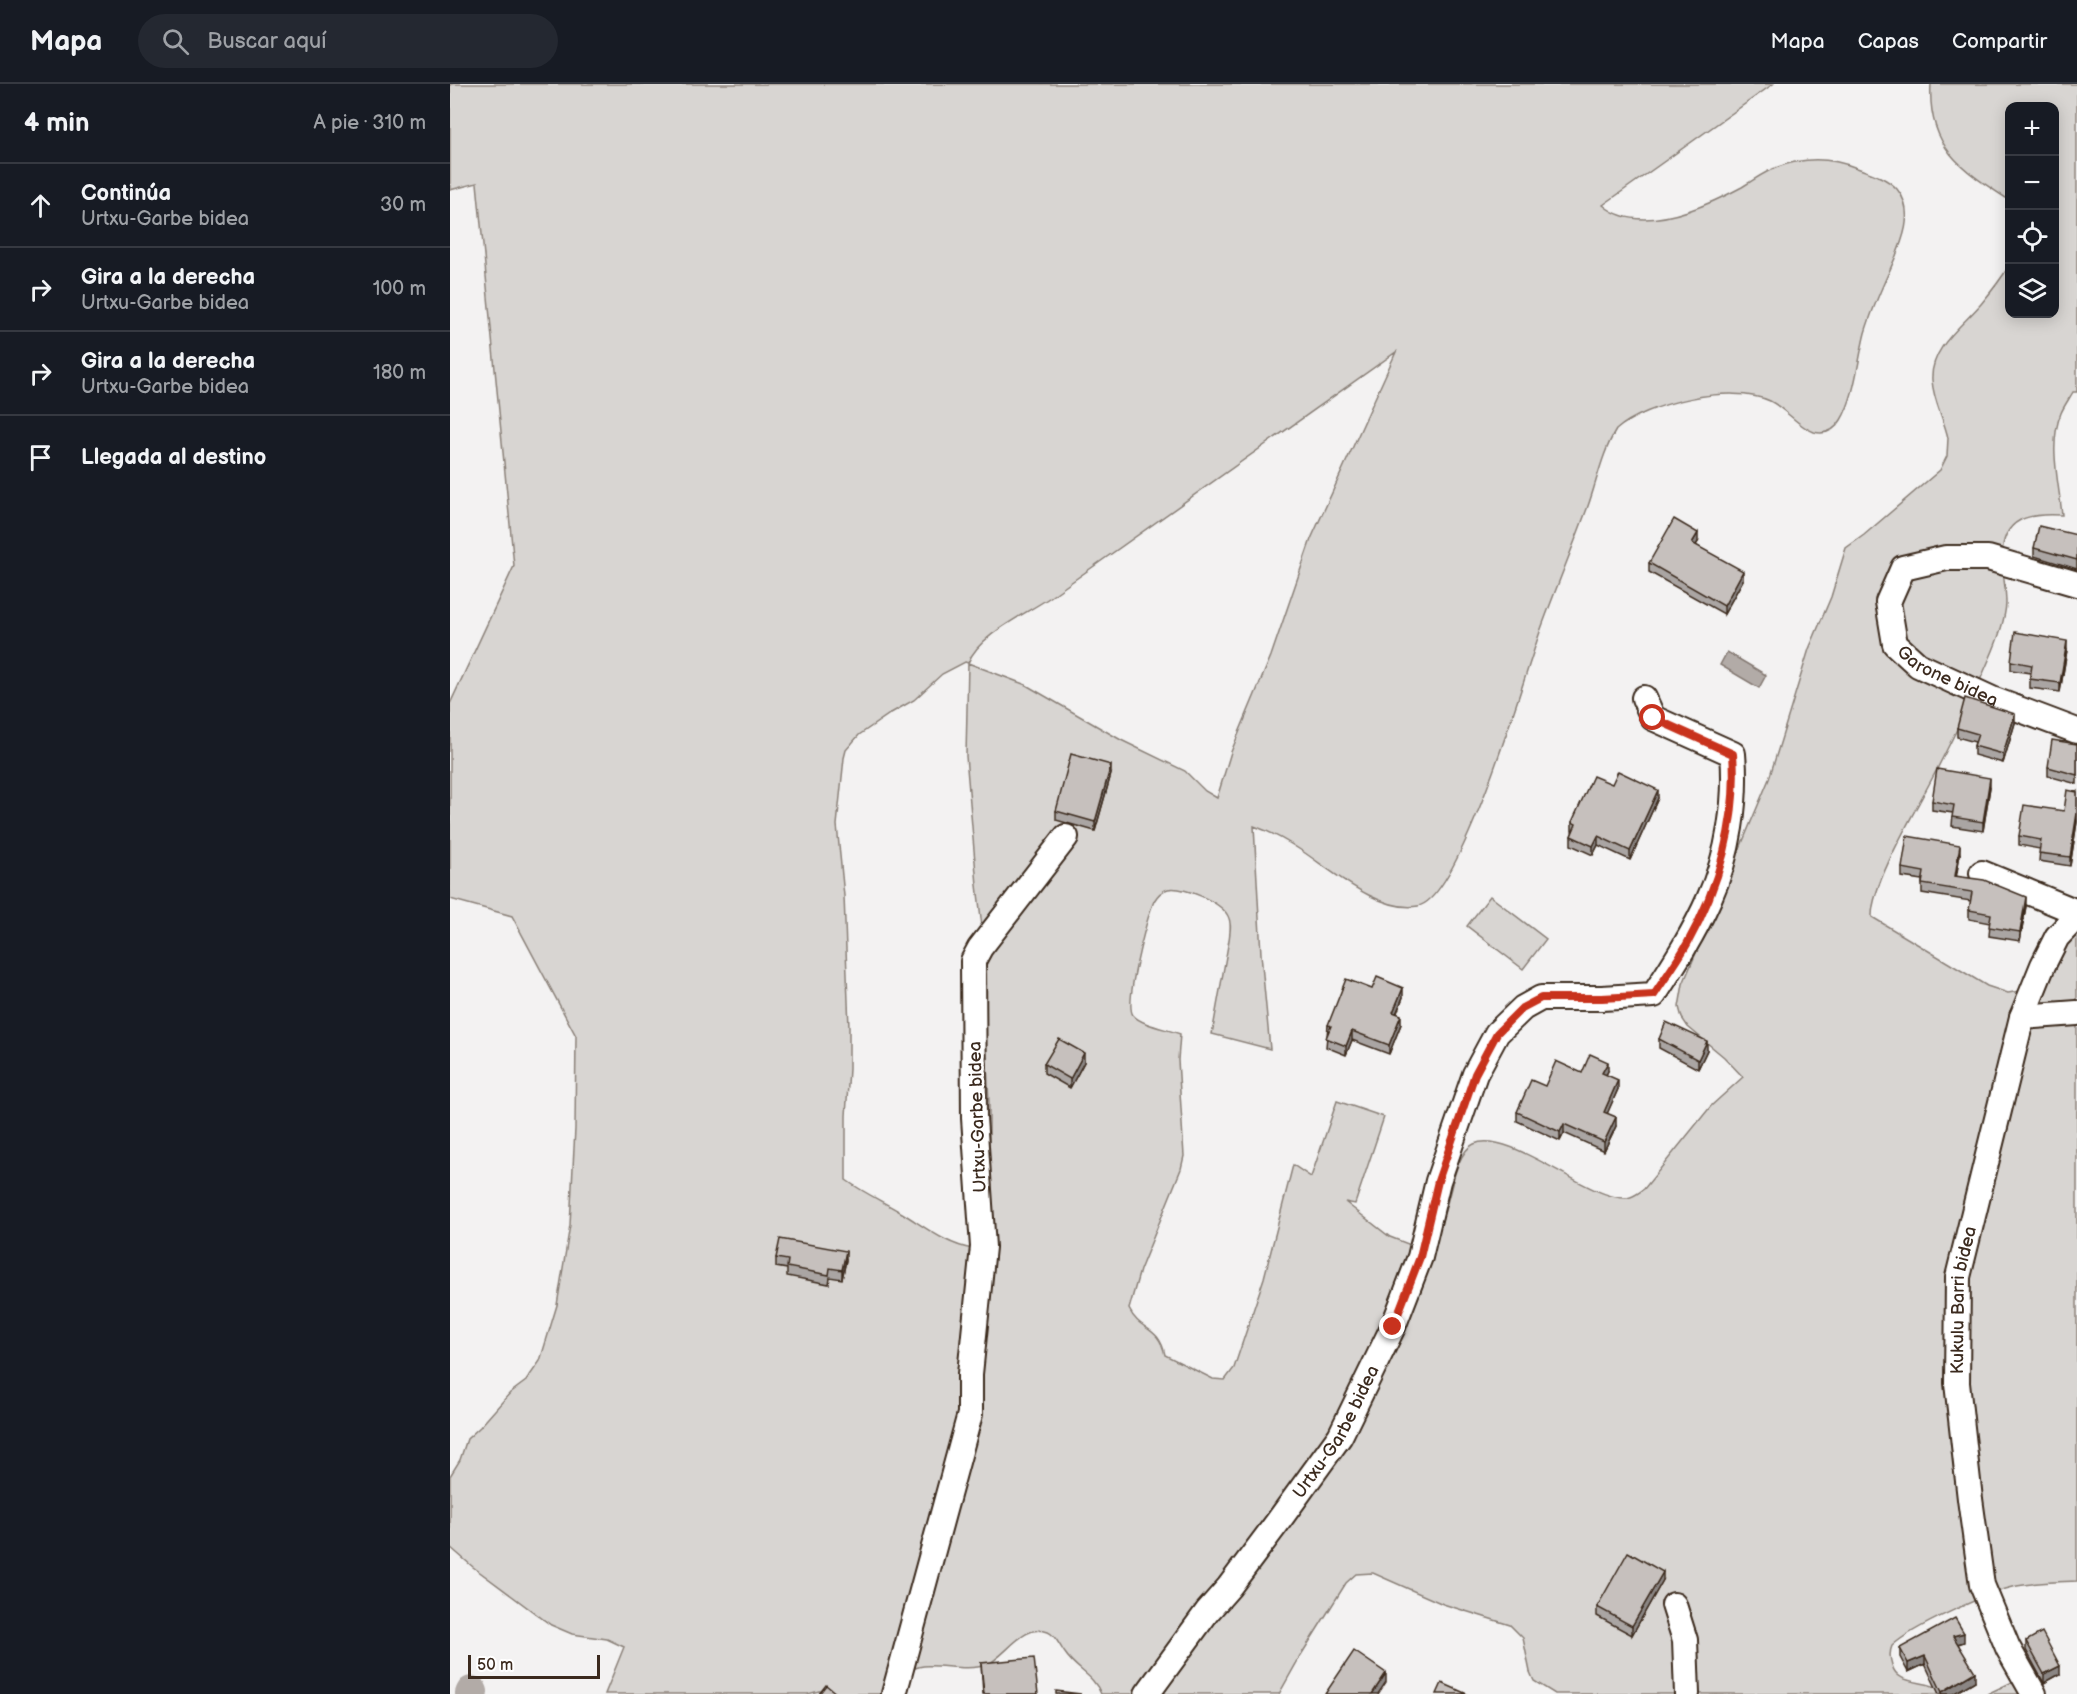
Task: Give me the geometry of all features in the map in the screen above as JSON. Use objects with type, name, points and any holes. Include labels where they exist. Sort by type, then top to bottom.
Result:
[{"type":"lane","name":"Garone bidea","points":[[2077,584],[1988,558],[1946,558],[1903,568],[1888,602],[1895,644],[1918,665],[1992,699],[2077,731]]},
{"type":"lane","name":"Urtxu-Garbe bidea","points":[[1147,1694],[1340,1436],[1393,1327],[1413,1277],[1438,1181],[1475,1074],[1497,1033],[1522,1008],[1541,998],[1654,995],[1686,945],[1710,897],[1725,849],[1736,783],[1733,754],[1653,718],[1644,698]]},
{"type":"lane","name":"Urtxu-Garbe bidea","points":[[894,1694],[970,1414],[970,1374],[983,1246],[974,1118],[973,961],[980,948],[1066,837]]},
{"type":"lane","points":[[1982,873],[2077,912]]},
{"type":"lane","name":"Kukulu Barri bidea","points":[[2034,1694],[2008,1648],[1982,1585],[1957,1383],[1958,1277],[2022,1017],[2057,937],[2077,916]]},
{"type":"lane","points":[[2022,1017],[2077,1013]]},
{"type":"lane","points":[[1674,1605],[1685,1640],[1687,1694]]},
{"type":"shaded area","points":[[450,84],[1773,84],[1603,205],[1618,214],[1635,218],[1653,219],[1672,216],[1710,203],[1773,169],[1808,160],[1838,162],[1878,176],[1897,189],[1906,209],[1904,232],[1867,326],[1850,400],[1836,427],[1826,432],[1814,432],[1802,426],[1770,401],[1754,396],[1734,394],[1712,395],[1668,404],[1630,420],[1616,430],[1603,458],[1588,506],[1541,629],[1490,781],[1472,827],[1453,866],[1435,894],[1418,906],[1388,903],[1357,889],[1285,840],[1254,826],[1261,954],[1270,1049],[1212,1034],[1230,931],[1229,919],[1224,911],[1201,896],[1183,890],[1168,889],[1154,901],[1146,924],[1134,978],[1131,1007],[1133,1015],[1142,1021],[1180,1034],[1178,1060],[1184,1156],[1181,1169],[1140,1270],[1129,1309],[1138,1322],[1158,1338],[1165,1355],[1213,1379],[1225,1380],[1234,1368],[1264,1278],[1293,1165],[1311,1177],[1337,1101],[1384,1117],[1355,1204],[1345,1202],[1390,1237],[1413,1246],[1439,1227],[1461,1158],[1474,1144],[1489,1142],[1508,1146],[1592,1189],[1611,1196],[1627,1198],[1644,1189],[1711,1106],[1743,1077],[1724,1057],[1688,1027],[1682,1018],[1679,1007],[1683,984],[1769,779],[1809,649],[1831,597],[1846,548],[1940,470],[1947,456],[1948,438],[1933,387],[1933,368],[1936,358],[1949,338],[1981,304],[2005,272],[2005,318],[2059,318],[2059,102],[2005,102],[2005,197],[1976,178],[1950,154],[1935,124],[1931,106],[1931,84],[2077,84],[2077,392],[2073,392],[2062,410],[2055,438],[2062,515],[2029,517],[2020,520],[2007,533],[2002,557],[2006,603],[1998,639],[1957,729],[1888,864],[1879,884],[1872,917],[1987,986],[2008,993],[2020,991],[2077,909],[2077,1581],[2032,1584],[2004,1590],[1933,1620],[1892,1646],[1891,1660],[1898,1675],[1933,1686],[1946,1694],[1555,1694],[1534,1681],[1523,1638],[1510,1625],[1443,1604],[1373,1573],[1356,1574],[1346,1583],[1279,1694],[1101,1694],[1094,1682],[1069,1659],[1053,1636],[1039,1630],[1023,1636],[986,1665],[967,1668],[928,1666],[913,1669],[892,1694],[840,1694],[819,1691],[808,1694],[605,1694],[624,1647],[607,1639],[572,1634],[551,1625],[450,1547],[450,1476],[460,1460],[467,1439],[510,1393],[526,1381],[540,1361],[557,1305],[570,1225],[575,1129],[576,1036],[512,916],[450,899],[450,704],[514,566],[477,183],[450,190]],"holes":[[[1396,352],[1311,539],[1271,656],[1231,752],[1217,798],[1205,791],[1185,771],[1121,740],[1026,685],[968,663],[982,643],[992,634],[1049,598]],[[965,662],[968,663],[966,756],[985,951],[985,1026],[989,1103],[989,1224],[973,1249],[945,1240],[846,1180],[849,1028],[844,896],[837,825],[846,750],[859,735],[914,700],[942,674]]]},
{"type":"shaded area","points":[[1727,652],[1766,675],[1759,688],[1720,665]]},
{"type":"shaded area","points":[[1490,896],[1546,939],[1523,969],[1467,926]]},
{"type":"shaded area","points":[[2010,1683],[2024,1686],[2040,1694],[1987,1694]]},
{"type":"building","points":[[1674,519],[1698,533],[1692,543],[1743,571],[1724,606],[1649,563]]},
{"type":"building","points":[[2039,526],[2077,535],[2077,560],[2034,548]]},
{"type":"building","points":[[2015,632],[2067,641],[2060,683],[2030,679],[2032,665],[2011,661]]},
{"type":"building","points":[[1965,698],[2015,714],[2003,754],[1974,746],[1978,734],[1957,728]]},
{"type":"building","points":[[2052,740],[2077,744],[2077,775],[2048,767]]},
{"type":"building","points":[[1071,754],[1111,765],[1095,822],[1056,811]]},
{"type":"building","points":[[1937,769],[1990,778],[1983,822],[1952,817],[1954,805],[1932,801]]},
{"type":"building","points":[[1618,771],[1658,790],[1630,851],[1598,836],[1593,846],[1571,836],[1576,824],[1572,822],[1593,776],[1612,784]]},
{"type":"building","points":[[2067,790],[2077,792],[2077,813],[2070,857],[2039,853],[2041,840],[2019,836],[2024,805],[2064,811]]},
{"type":"building","points":[[1907,836],[1960,845],[1955,876],[1984,880],[2026,897],[2020,932],[1989,927],[1991,914],[1969,910],[1972,892],[1922,884],[1924,872],[1902,868]]},
{"type":"building","points":[[1377,977],[1403,988],[1393,1012],[1401,1015],[1389,1045],[1352,1031],[1346,1046],[1326,1038],[1331,1026],[1328,1025],[1346,979],[1372,989]]},
{"type":"building","points":[[1666,1022],[1707,1041],[1698,1060],[1659,1039]]},
{"type":"building","points":[[1059,1039],[1084,1053],[1070,1079],[1044,1064]]},
{"type":"building","points":[[1590,1054],[1608,1062],[1602,1073],[1618,1080],[1604,1112],[1616,1117],[1604,1142],[1564,1124],[1560,1132],[1517,1112],[1531,1080],[1545,1086],[1556,1061],[1582,1073]]},
{"type":"building","points":[[780,1239],[846,1251],[842,1270],[830,1268],[829,1275],[787,1267],[788,1260],[776,1258]]},
{"type":"building","points":[[1628,1552],[1663,1572],[1632,1626],[1597,1607]]},
{"type":"building","points":[[1955,1618],[1964,1633],[1953,1636],[1975,1672],[1942,1692],[1925,1656],[1908,1663],[1900,1648]]},
{"type":"building","points":[[2042,1632],[2060,1666],[2044,1674],[2026,1641]]},
{"type":"building","points":[[1354,1651],[1386,1673],[1372,1694],[1325,1694]]},
{"type":"building","points":[[1034,1658],[1038,1694],[984,1694],[981,1663]]},
{"type":"building","points":[[1442,1683],[1467,1694],[1437,1694]]},
{"type":"building","points":[[826,1685],[837,1694],[819,1694]]},
{"type":"building","points":[[1056,1691],[1081,1694],[1056,1694]]},
{"type":"route","points":[[1393,1327],[1420,1257],[1438,1181],[1475,1074],[1497,1033],[1522,1008],[1541,998],[1654,995],[1686,945],[1710,897],[1725,849],[1736,783],[1733,754],[1653,718]]}]
